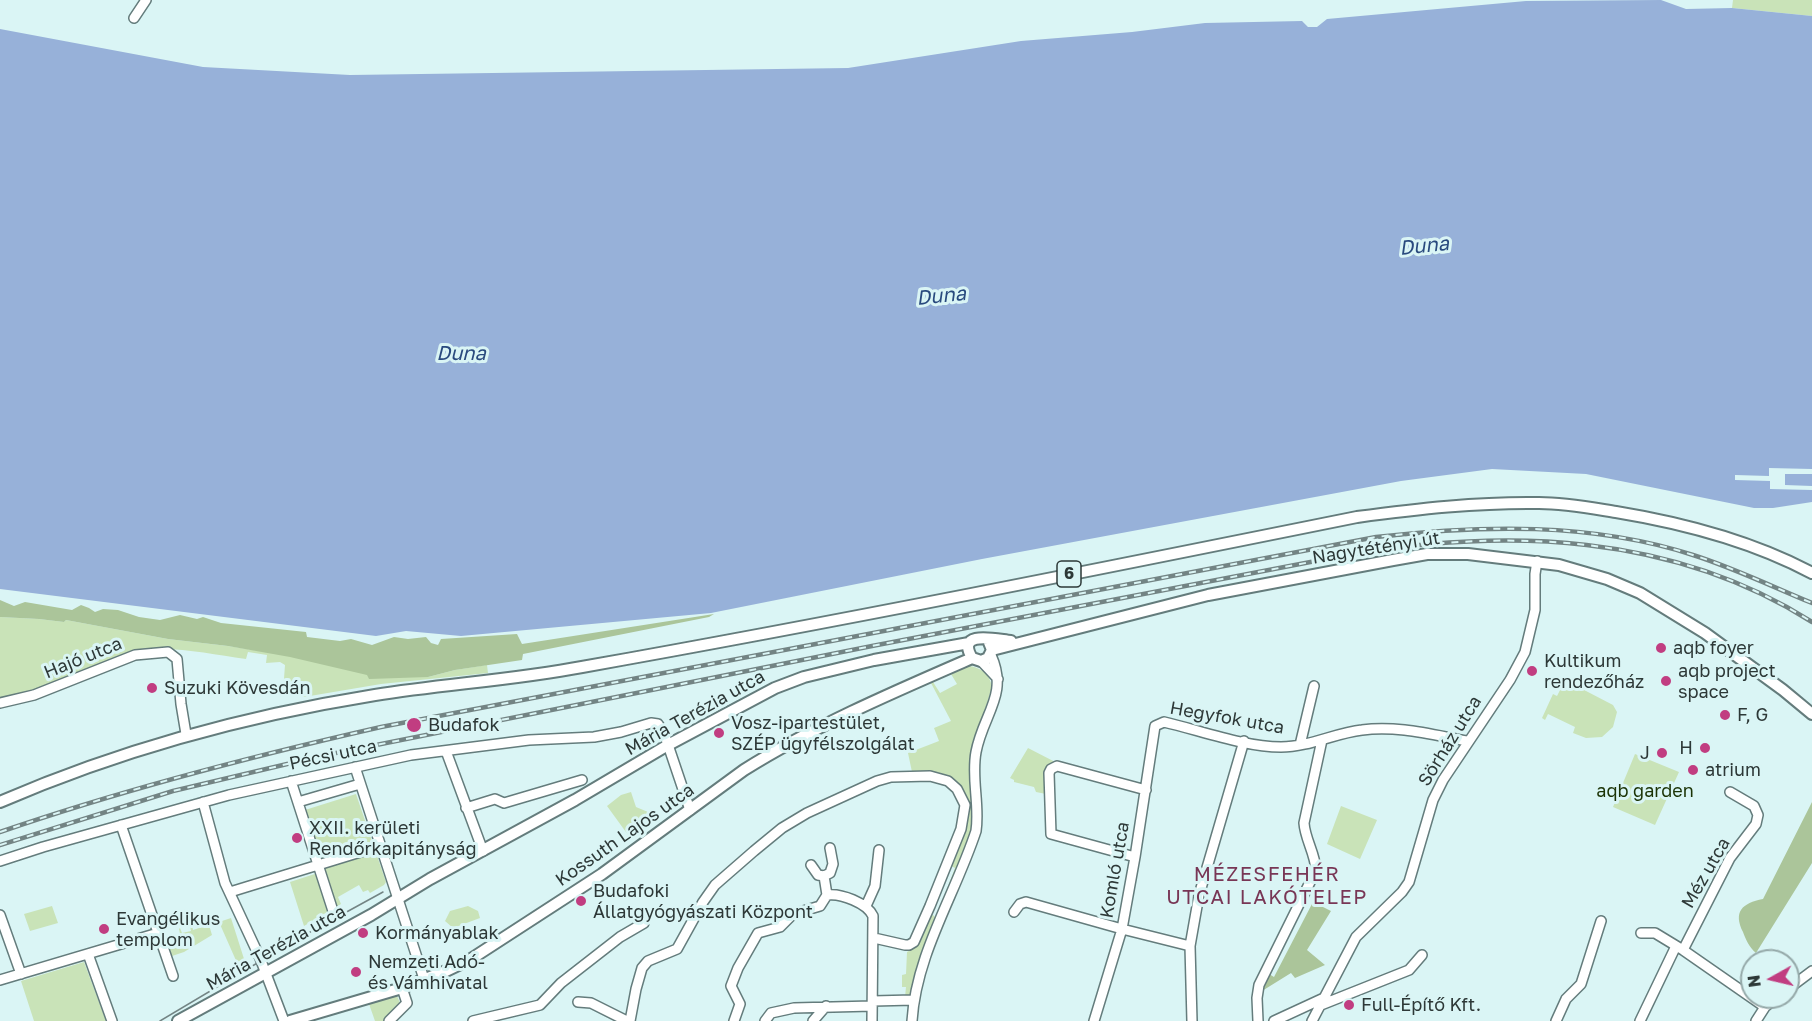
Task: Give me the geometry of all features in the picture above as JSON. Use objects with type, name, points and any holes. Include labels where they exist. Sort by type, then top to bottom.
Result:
[{"type":"main road","name":"6","points":[[0,802],[111,758],[186,734],[277,713],[377,695],[574,669],[668,652],[1357,517],[1435,507],[1541,503],[1667,521],[1715,535],[1809,570]]},
{"type":"main road","name":"Nagytétényi út","points":[[980,652],[1208,595],[1405,558],[1468,554],[1537,561],[1584,571],[1641,593],[1705,633],[1812,714]]},
{"type":"main road","name":"Mária Terézia utca","points":[[178,1021],[758,696],[789,682],[874,660],[940,648],[980,652]]},
{"type":"main road","name":"Kossuth Lajos utca","points":[[290,1021],[402,987],[455,967],[493,946],[602,874],[744,770],[787,745],[980,652]]},
{"type":"main road","name":"6","points":[[0,795],[37,786]]},
{"type":"street","points":[[134,18],[147,0]]},
{"type":"street","name":"Sörház utca","points":[[1312,1021],[1356,937],[1402,892],[1409,882],[1432,800],[1467,741],[1510,680],[1525,652],[1535,610],[1537,561]]},
{"type":"street","name":"Hajó utca","points":[[0,703],[34,695],[135,655],[168,652],[177,659],[180,704],[186,734]]},
{"type":"street","points":[[912,1021],[913,1000],[920,971],[976,831],[978,811],[974,762],[984,723],[996,695],[998,679],[980,652]]},
{"type":"street","points":[[1300,745],[1314,686]]},
{"type":"street","name":"Hegyfok utca","points":[[1158,723],[1164,722],[1275,747],[1300,745],[1350,732],[1378,728],[1467,741]]},
{"type":"street","name":"Pécsi utca","points":[[0,861],[203,802],[411,755],[529,740],[594,737],[651,723],[661,727],[690,810]]},
{"type":"street","name":"Komló utca","points":[[1094,1021],[1122,929],[1155,726],[1158,723]]},
{"type":"street","points":[[1258,1021],[1259,985],[1316,870],[1304,823],[1322,740]]},
{"type":"street","points":[[1192,1021],[1190,946],[1204,877],[1244,741]]},
{"type":"street","points":[[446,751],[483,851]]},
{"type":"street","points":[[1135,857],[1051,834],[1049,773],[1057,766],[1146,790]]},
{"type":"street","points":[[355,767],[424,979]]},
{"type":"street","points":[[578,1002],[591,1003],[628,1021],[642,968],[648,961],[677,949],[715,885],[782,828],[807,813],[877,781],[891,777],[922,776],[948,781],[957,789],[965,805],[964,813],[960,829],[914,942],[909,945],[874,938]]},
{"type":"street","points":[[466,808],[495,799],[504,803],[582,780]]},
{"type":"street","points":[[291,781],[333,911]]},
{"type":"street","points":[[298,802],[360,784]]},
{"type":"street","name":"Méz utca","points":[[1640,1021],[1730,858],[1756,825],[1758,815],[1754,806],[1730,792]]},
{"type":"street","points":[[203,802],[225,883],[284,1021]]},
{"type":"street","points":[[122,825],[173,976]]},
{"type":"street","points":[[230,892],[380,846]]},
{"type":"street","points":[[811,865],[818,875],[824,876],[830,873],[833,864],[830,848]]},
{"type":"street","points":[[866,906],[875,886],[879,850]]},
{"type":"street","points":[[734,1021],[740,1004],[731,986],[738,968],[758,933],[780,927],[793,914],[820,906],[826,895],[824,876]]},
{"type":"street","points":[[826,895],[834,894],[866,906],[873,916],[872,1021]]},
{"type":"street","points":[[1014,912],[1020,904],[1026,902],[1190,946]]},
{"type":"street","points":[[930,906],[944,912]]},
{"type":"street","points":[[0,915],[21,974]]},
{"type":"street","points":[[1556,1021],[1566,999],[1581,984],[1601,921]]},
{"type":"street","points":[[473,1021],[540,1005],[561,983],[621,937],[644,923]]},
{"type":"street","points":[[0,980],[158,933]]},
{"type":"street","points":[[1641,933],[1655,933],[1679,948],[1763,1013],[1756,1021]]},
{"type":"street","points":[[88,954],[112,1021]]},
{"type":"street","points":[[1274,1021],[1409,970],[1422,956]]},
{"type":"street","points":[[389,1021],[407,1003],[402,987]]},
{"type":"street","points":[[765,1021],[771,1013],[794,1008],[913,1000]]},
{"type":"street","points":[[813,1021],[826,1006]]},
{"type":"green space","points":[[1733,0],[1812,0],[1812,16],[1732,8]]},
{"type":"green space","points":[[0,600],[14,606],[25,602],[72,610],[81,605],[95,612],[103,609],[118,610],[139,617],[160,620],[180,615],[197,619],[203,617],[221,623],[306,632],[307,637],[340,641],[351,639],[372,645],[394,637],[408,639],[426,637],[431,643],[438,645],[441,639],[517,634],[522,644],[714,614],[709,617],[523,654],[522,660],[455,670],[428,677],[369,679],[367,675],[290,657],[228,646],[168,639],[66,620],[64,622],[0,617]]},
{"type":"green space","points":[[0,617],[64,622],[66,620],[168,639],[428,677],[487,665],[488,673],[381,684],[304,697],[283,692],[285,665],[280,662],[266,663],[267,655],[248,652],[246,659],[190,651],[149,649],[135,651],[33,692],[0,699]]},
{"type":"green space","points":[[964,666],[974,667],[986,674],[992,687],[972,751],[970,780],[975,805],[975,826],[945,903],[942,902],[955,868],[951,866],[964,834],[966,804],[955,782],[912,772],[908,753],[939,741],[934,728],[951,721],[931,683],[933,682],[940,693],[957,684],[951,674]]},
{"type":"green space","points":[[1561,678],[1613,705],[1617,712],[1613,727],[1602,737],[1586,738],[1573,733],[1575,727],[1548,714],[1545,720],[1542,718],[1553,694],[1557,696],[1563,684],[1559,682]]},
{"type":"green space","points":[[1028,748],[1059,764],[1051,765],[1046,794],[1036,792],[1034,787],[1014,782],[1010,778]]},
{"type":"green space","name":"aqb garden","points":[[1635,754],[1679,772],[1655,825],[1613,807]]},
{"type":"green space","points":[[631,792],[636,807],[648,812],[652,825],[631,839],[607,806],[621,795]]},
{"type":"green space","points":[[356,794],[386,882],[370,893],[368,890],[363,892],[359,885],[338,897],[341,904],[304,926],[290,882],[324,871],[305,810]]},
{"type":"green space","points":[[1812,802],[1812,863],[1758,949],[1753,949],[1745,938],[1739,914],[1745,906],[1763,899]]},
{"type":"green space","points":[[1341,806],[1377,820],[1360,859],[1327,844]]},
{"type":"green space","points":[[1313,902],[1331,911],[1307,950],[1325,965],[1295,978],[1291,973],[1262,991],[1269,974],[1274,977]]},
{"type":"green space","points":[[52,906],[58,923],[30,931],[24,914]]},
{"type":"green space","points":[[468,906],[478,911],[480,918],[453,928],[445,921],[450,911]]},
{"type":"green space","points":[[933,915],[936,918],[914,979],[910,998],[905,997],[906,987],[902,987],[902,975],[906,974],[907,952],[916,947],[929,917]]},
{"type":"green space","points":[[231,918],[245,962],[238,965],[219,922]]},
{"type":"green space","points":[[203,921],[204,926],[209,925],[212,935],[184,952],[172,956],[166,938],[180,934],[180,928],[182,933],[191,931],[190,925],[193,930],[202,927],[201,922]]},
{"type":"green space","points":[[84,962],[106,1021],[34,1021],[21,981]]},
{"type":"green space","points":[[397,996],[401,1005],[383,1021],[375,1021],[369,1004]]},
{"type":"water","name":"Duna","points":[[1661,0],[1686,9],[1732,8],[1812,16],[1812,502],[1773,508],[1754,508],[1586,474],[1492,469],[1401,481],[982,559],[711,613],[461,636],[406,631],[376,636],[0,589],[0,29],[203,67],[350,75],[848,68],[1021,41],[1132,32],[1205,23],[1302,21],[1308,27],[1317,27],[1327,19],[1526,1]]},
{"type":"pier","points":[[1769,468],[1812,469],[1812,474],[1785,474],[1785,485],[1812,486],[1812,490],[1770,489],[1770,481],[1735,480],[1735,475],[1769,476]]},
{"type":"tram line","points":[[160,1021],[301,937],[383,892]]},
{"type":"railway","points":[[0,832],[189,774],[381,727],[1376,537],[1496,529],[1536,529],[1615,537],[1654,544],[1708,560],[1812,603]]},
{"type":"railway","points":[[0,845],[173,791],[321,756],[872,646],[1347,555],[1407,546],[1527,541],[1587,545],[1645,555],[1703,570],[1758,592],[1812,622]]},
{"type":"place","name":"aqb foyer","points":[[1661,648]]},
{"type":"place","name":"Kultikum rendezőház","points":[[1532,671]]},
{"type":"place","name":"aqb project space","points":[[1666,681]]},
{"type":"place","name":"Suzuki Kövesdán","points":[[152,688]]},
{"type":"place","name":"F, G","points":[[1725,715]]},
{"type":"place","name":"Budafok","points":[[414,725]]},
{"type":"place","name":"Vosz-ipartestület, SZÉP ügyfélszolgálat","points":[[719,733]]},
{"type":"place","name":"H","points":[[1705,748]]},
{"type":"place","name":"J","points":[[1662,753]]},
{"type":"place","name":"atrium","points":[[1693,770]]},
{"type":"place","name":"XXII. kerületi Rendőrkapitányság","points":[[297,838]]},
{"type":"place","name":"Budafoki Állatgyógyászati Központ","points":[[581,901]]},
{"type":"place","name":"Evangélikus templom","points":[[104,929]]},
{"type":"place","name":"Kormányablak","points":[[363,933]]},
{"type":"place","name":"Nemzeti Adó- és Vámhivatal","points":[[356,972]]},
{"type":"place","name":"Full-Építő Kft.","points":[[1349,1005]]},
{"type":"district","name":"MÉZESFEHÉR UTCAI LAKÓTELEP","points":[[1267,886]]}]
